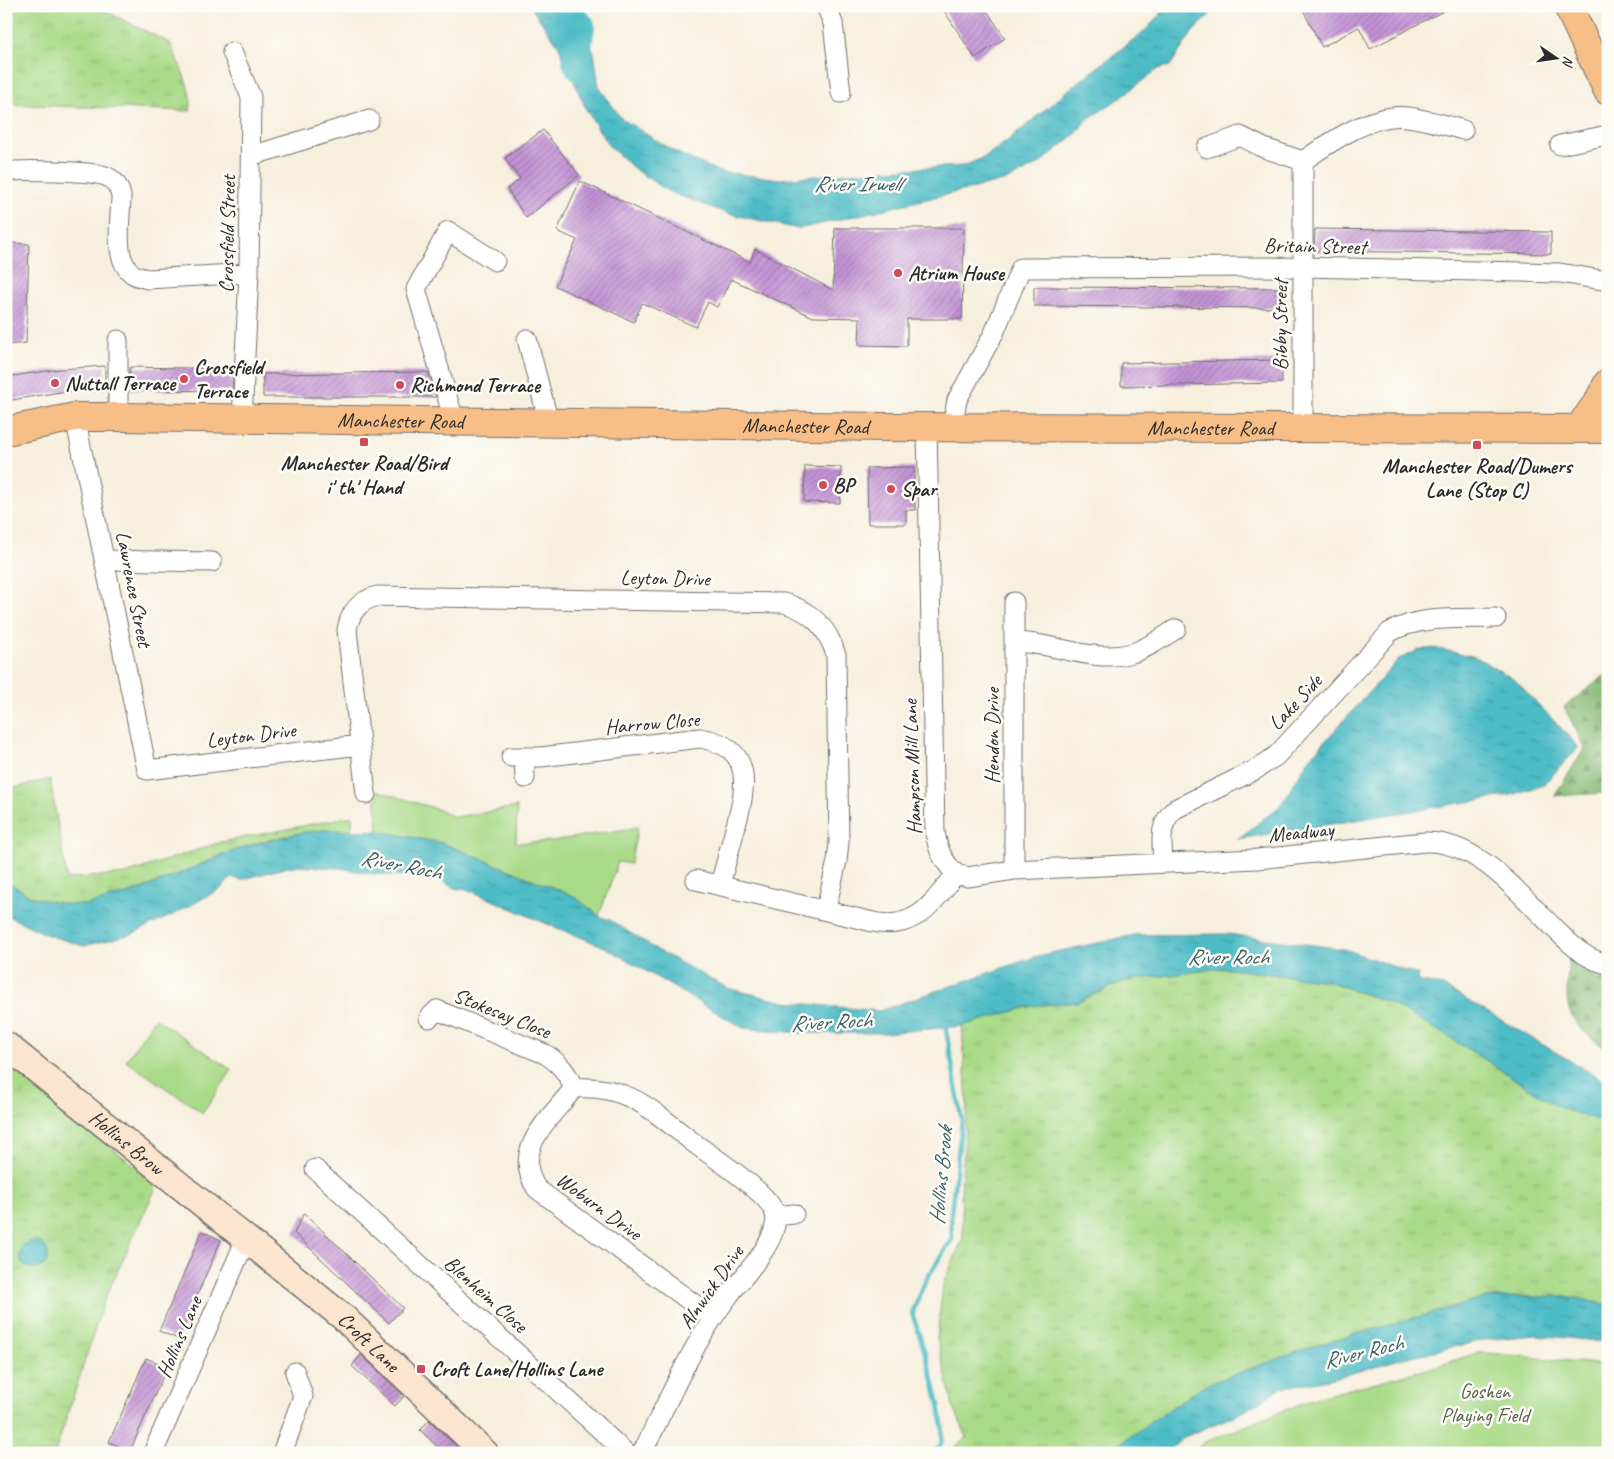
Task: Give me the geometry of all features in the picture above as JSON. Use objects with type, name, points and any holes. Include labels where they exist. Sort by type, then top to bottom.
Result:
[{"type":"main road","points":[[1568,6],[1608,91]]},
{"type":"main road","points":[[1579,428],[1598,402],[1608,383]]},
{"type":"main road","name":"Manchester Road","points":[[6,431],[75,417],[940,427],[1608,429]]},
{"type":"street","points":[[826,6],[833,23],[841,93]]},
{"type":"street","name":"Crossfield Street","points":[[232,52],[251,97],[249,273],[242,420]]},
{"type":"street","points":[[1207,148],[1240,136],[1264,148],[1303,160],[1329,143],[1382,118],[1406,116],[1463,130]]},
{"type":"street","points":[[250,156],[369,120]]},
{"type":"street","points":[[1560,145],[1608,135]]},
{"type":"street","name":"Bibby Street","points":[[1303,160],[1303,429]]},
{"type":"street","points":[[8,172],[94,174],[112,180],[119,187],[121,196],[120,252],[125,266],[134,275],[148,279],[249,273]]},
{"type":"street","points":[[450,422],[451,410],[416,289],[448,231],[495,262]]},
{"type":"street","name":"Britain Street","points":[[1021,268],[1303,267],[1560,273],[1599,279]]},
{"type":"street","name":"Hampson Mill Lane","points":[[956,874],[944,862],[938,851],[935,832],[940,427],[994,333],[1021,268]]},
{"type":"street","points":[[527,339],[549,423]]},
{"type":"street","points":[[118,340],[118,417]]},
{"type":"street","name":"Lawrence Street","points":[[75,417],[147,770]]},
{"type":"street","points":[[105,560],[212,562]]},
{"type":"street","name":"Leyton Drive","points":[[366,794],[346,630],[352,613],[358,606],[370,598],[377,596],[774,602],[794,606],[820,623],[828,633],[836,655],[839,842],[838,861],[826,909]]},
{"type":"street","name":"Hendon Drive","points":[[1014,602],[1014,870]]},
{"type":"street","name":"Lake Side","points":[[1163,862],[1162,831],[1168,815],[1175,809],[1255,770],[1276,756],[1390,632],[1401,626],[1419,622],[1496,618]]},
{"type":"street","points":[[1014,642],[1032,642],[1090,654],[1117,656],[1144,648],[1176,629]]},
{"type":"street","name":"Harrow Close","points":[[525,778],[518,757],[541,757],[700,738],[724,747],[737,759],[745,784],[720,885]]},
{"type":"street","name":"Leyton Drive","points":[[147,770],[360,745]]},
{"type":"street","name":"Meadway","points":[[956,874],[968,877],[1014,870],[1257,859],[1425,842],[1448,843],[1467,851],[1491,868],[1578,950],[1596,961],[1608,964]]},
{"type":"street","points":[[696,880],[826,909],[882,924],[901,923],[925,910],[956,874]]},
{"type":"street","name":"Stokesay Close","points":[[429,1018],[437,1010],[545,1054],[558,1062],[568,1074],[574,1088]]},
{"type":"street","name":"Hollins Brow","points":[[6,1046],[246,1238]]},
{"type":"street","name":"Alnwick Drive","points":[[574,1088],[605,1088],[635,1098],[744,1180],[785,1215],[768,1244],[712,1317],[642,1453]]},
{"type":"street","name":"Woburn Drive","points":[[574,1088],[532,1143],[527,1157],[528,1172],[532,1181],[537,1189],[712,1317]]},
{"type":"street","name":"Blenheim Close","points":[[315,1169],[626,1453]]},
{"type":"street","name":"Hollins Lane","points":[[153,1453],[246,1238]]},
{"type":"street","name":"Croft Lane","points":[[246,1238],[344,1318],[486,1453]]},
{"type":"street","points":[[282,1453],[303,1396],[295,1372]]},
{"type":"green space","points":[[6,6],[95,6],[170,43],[188,86],[191,104],[190,111],[6,104]]},
{"type":"green space","points":[[1605,675],[1608,677],[1608,799],[1606,793],[1554,796],[1585,748],[1564,707]]},
{"type":"green space","points":[[50,779],[67,879],[125,874],[221,842],[353,816],[351,832],[294,834],[266,840],[223,855],[144,888],[98,902],[85,905],[54,903],[33,897],[6,881],[6,790]]},
{"type":"green space","points":[[375,790],[440,810],[455,817],[517,807],[516,843],[552,841],[638,827],[630,864],[618,862],[599,916],[573,896],[442,843],[378,831]]},
{"type":"green space","points":[[1569,957],[1608,971],[1608,1050],[1582,1029],[1574,1020],[1570,1011],[1567,1001]]},
{"type":"green space","points":[[1222,968],[1328,981],[1390,1003],[1448,1036],[1558,1107],[1608,1123],[1608,1305],[1566,1296],[1486,1298],[1122,1442],[1112,1453],[946,1453],[967,1438],[953,1406],[937,1338],[943,1284],[963,1238],[961,1192],[967,1104],[962,1026],[1031,1006],[1077,1002],[1125,981]]},
{"type":"green space","points":[[155,1018],[232,1070],[203,1113],[126,1061]]},
{"type":"green space","points":[[6,1059],[100,1138],[158,1183],[104,1301],[55,1453],[6,1453]]},
{"type":"green space","name":"Goshen Playing Field","points":[[1479,1352],[1608,1365],[1608,1453],[1192,1453],[1203,1443],[1315,1398],[1438,1366]]},
{"type":"water","points":[[530,6],[565,6],[594,52],[599,87],[621,118],[673,151],[720,172],[780,179],[882,170],[963,166],[983,158],[1010,139],[1072,87],[1147,29],[1167,6],[1218,6],[1192,33],[1170,66],[1158,69],[1085,121],[1078,132],[1039,164],[1008,180],[799,229],[730,214],[669,192],[637,171],[609,146],[587,111],[558,45]]},
{"type":"water","points":[[1434,648],[1476,657],[1515,680],[1579,747],[1543,785],[1511,795],[1238,839],[1280,806],[1309,759],[1399,659],[1419,650]]},
{"type":"water","name":"River Roch","points":[[324,830],[378,831],[442,843],[574,896],[599,916],[610,920],[659,951],[727,988],[785,1002],[879,1011],[1037,956],[1134,935],[1227,934],[1344,949],[1418,975],[1417,981],[1443,986],[1608,1083],[1608,1123],[1558,1107],[1448,1036],[1390,1003],[1328,981],[1222,968],[1125,981],[1077,1002],[1031,1006],[962,1026],[885,1033],[800,1033],[743,1028],[605,947],[464,888],[456,889],[436,877],[372,874],[340,868],[292,866],[240,880],[232,877],[222,888],[177,913],[132,934],[84,946],[48,935],[6,915],[6,881],[32,897],[64,904],[86,905],[135,892],[241,848],[299,833]]},
{"type":"water","points":[[34,1241],[44,1245],[48,1255],[44,1265],[34,1269],[24,1265],[20,1255],[24,1245]]},
{"type":"water","name":"River Roch","points":[[1566,1296],[1608,1305],[1608,1342],[1535,1335],[1485,1340],[1407,1357],[1338,1377],[1281,1388],[1243,1412],[1182,1438],[1168,1453],[1112,1453],[1122,1442],[1204,1385],[1320,1344],[1486,1298]]},
{"type":"building","points":[[941,6],[984,6],[1005,38],[975,58]]},
{"type":"building","points":[[1301,6],[1453,6],[1370,49],[1359,27],[1322,47]]},
{"type":"building","points":[[543,130],[579,175],[526,218],[507,189],[520,179],[505,158]]},
{"type":"building","points":[[580,181],[750,262],[755,249],[833,290],[835,228],[964,228],[962,319],[907,319],[907,346],[859,345],[860,318],[813,317],[731,279],[717,307],[708,302],[696,327],[642,303],[634,322],[555,286],[577,240],[557,231]]},
{"type":"building","points":[[1315,229],[1551,232],[1551,254],[1314,251]]},
{"type":"building","points":[[7,243],[29,244],[26,343],[6,345]]},
{"type":"building","points":[[1034,287],[1284,288],[1284,308],[1034,306]]},
{"type":"building","points":[[1282,360],[1282,383],[1121,386],[1121,363]]},
{"type":"building","name":"Nuttall Terrace","points":[[105,366],[105,389],[60,392],[6,401],[6,377],[60,369]]},
{"type":"building","name":"Crossfield Terrace","points":[[130,367],[233,369],[232,391],[129,390]]},
{"type":"building","points":[[428,372],[436,397],[263,397],[263,374]]},
{"type":"building","name":"BP","points":[[805,466],[841,467],[840,503],[804,502]]},
{"type":"building","name":"Spar","points":[[914,467],[915,510],[906,510],[906,524],[868,524],[867,468]]},
{"type":"building","points":[[304,1213],[403,1308],[389,1323],[294,1233]]},
{"type":"building","points":[[202,1231],[221,1240],[178,1339],[159,1331]]},
{"type":"building","points":[[361,1355],[404,1396],[395,1406],[352,1366]]},
{"type":"building","points":[[146,1358],[167,1367],[130,1451],[109,1442]]},
{"type":"building","points":[[429,1420],[463,1453],[444,1453],[420,1430]]},
{"type":"waterway","name":"River Irwell","points":[[561,6],[581,26],[576,62],[579,67]]},
{"type":"waterway","name":"Hollins Brook","points":[[934,1453],[941,1444],[943,1433],[941,1418],[933,1380],[912,1313],[926,1280],[952,1239],[951,1213],[962,1121],[945,1024]]},
{"type":"place","name":"Atrium House","points":[[898,273]]},
{"type":"place","name":"Crossfield Terrace","points":[[184,379]]},
{"type":"place","name":"Nuttall Terrace","points":[[55,383]]},
{"type":"place","name":"Richmond Terrace","points":[[400,385]]},
{"type":"place","name":"Manchester Road/Bird i' th' Hand","points":[[364,442]]},
{"type":"place","name":"Manchester Road/Dumers Lane (Stop C)","points":[[1477,445]]},
{"type":"place","name":"BP","points":[[823,485]]},
{"type":"place","name":"Spar","points":[[891,489]]},
{"type":"place","name":"Croft Lane/Hollins Lane","points":[[421,1369]]}]
